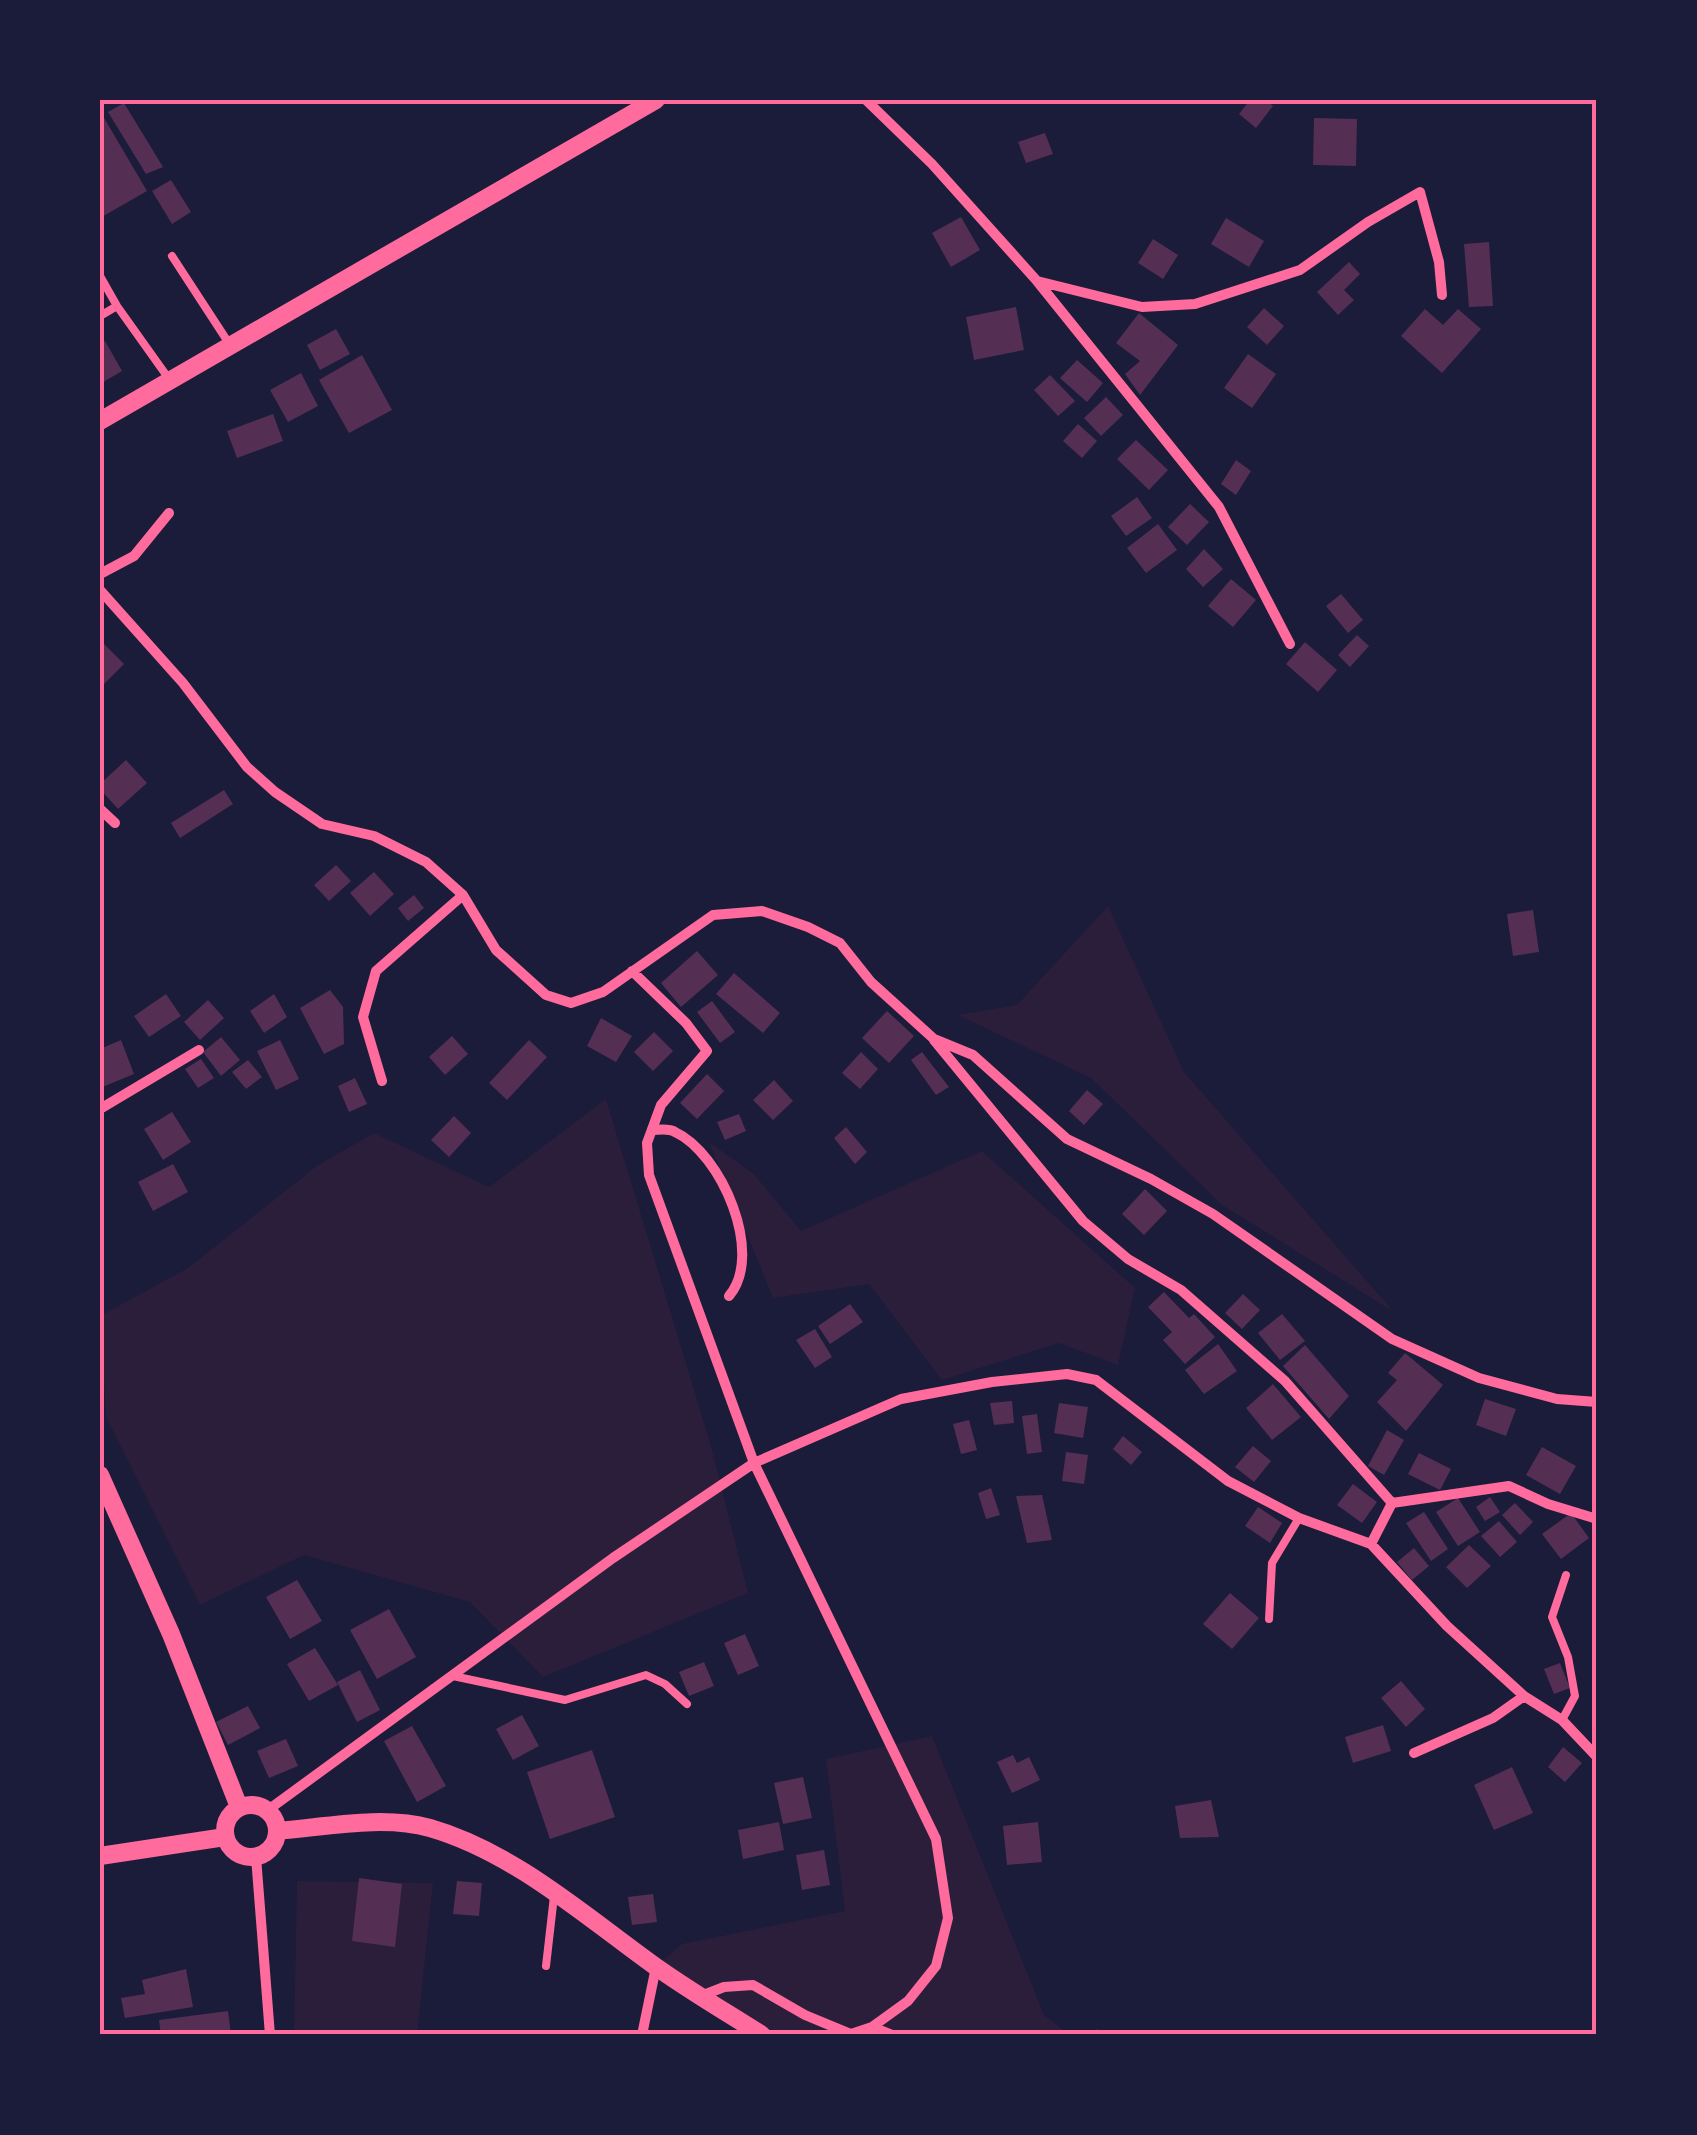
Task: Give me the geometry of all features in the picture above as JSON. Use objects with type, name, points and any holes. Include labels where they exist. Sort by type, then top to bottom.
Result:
[{"type":"street","points":[[866,100],[932,164],[1036,281],[1219,507],[1290,644]]},
{"type":"street","points":[[100,420],[644,103]]},
{"type":"street","points":[[1036,281],[1142,306],[1195,304],[1300,270],[1368,222],[1420,192],[1439,262],[1442,295]]},
{"type":"street","points":[[100,574],[134,556],[170,514]]},
{"type":"street","points":[[100,590],[183,683],[247,768],[322,824],[374,836],[426,862],[463,895],[496,950],[546,995],[571,1003],[603,992],[713,916],[762,911],[840,943],[871,982],[934,1039],[1083,1221],[1128,1259],[1181,1290],[1285,1381],[1392,1503]]},
{"type":"street","points":[[100,809],[115,823]]},
{"type":"street","points":[[382,1081],[363,1016],[376,971],[463,895]]},
{"type":"street","points":[[632,971],[686,1023],[707,1051],[662,1105],[647,1143],[649,1175],[754,1463],[936,1839],[948,1918],[936,1966],[908,2001],[872,2027],[852,2034],[805,2015],[753,1985],[724,1986],[702,1996]]},
{"type":"street","points":[[934,1039],[974,1055],[1067,1139],[1213,1214],[1392,1339],[1479,1378],[1557,1399],[1597,1402]]},
{"type":"street","points":[[100,1109],[200,1050]]},
{"type":"street","points":[[652,1130],[672,1130],[697,1148],[715,1168],[735,1215],[743,1253],[737,1286],[728,1296]]},
{"type":"street","points":[[268,1810],[613,1558],[754,1463],[901,1399],[992,1382],[1067,1374],[1096,1380],[1228,1481],[1299,1518],[1371,1544],[1447,1626],[1524,1696],[1562,1720],[1597,1756]]},
{"type":"street","points":[[100,1475],[171,1634],[239,1807]]},
{"type":"street","points":[[1392,1503],[1509,1486],[1548,1504],[1597,1519]]},
{"type":"street","points":[[1371,1544],[1392,1503]]},
{"type":"street","points":[[1414,1754],[1493,1718],[1524,1696]]},
{"type":"street","points":[[252,1804],[268,1810],[277,1831],[271,1848],[256,1857],[238,1854],[225,1837],[225,1824],[239,1807],[252,1804]]},
{"type":"street","points":[[277,1831],[376,1823],[429,1828],[517,1869],[555,1892],[656,1966],[762,2035]]},
{"type":"street","points":[[100,1856],[225,1837]]},
{"type":"street","points":[[256,1857],[270,2035]]},
{"type":"street","points":[[642,2035],[656,1966]]},
{"type":"street","points":[[872,2027],[892,2035]]},
{"type":"lane","points":[[172,256],[230,345]]},
{"type":"lane","points":[[100,276],[169,379]]},
{"type":"lane","points":[[100,316],[117,306]]},
{"type":"lane","points":[[1269,1619],[1272,1563],[1299,1518]]},
{"type":"lane","points":[[1562,1720],[1575,1696],[1568,1657],[1552,1617],[1566,1575]]},
{"type":"lane","points":[[453,1676],[565,1700],[646,1675],[665,1684],[688,1704]]},
{"type":"lane","points":[[546,1966],[555,1892]]},
{"type":"shaded area","points":[[1108,906],[1184,1072],[1394,1312],[1222,1205],[1091,1078],[958,1015],[1017,1005]]},
{"type":"shaded area","points":[[606,1099],[711,1446],[748,1593],[543,1677],[470,1602],[304,1555],[200,1605],[106,1417],[100,1316],[188,1268],[318,1165],[374,1133],[489,1187]]},
{"type":"shaded area","points":[[709,1142],[754,1174],[801,1231],[982,1151],[1135,1288],[1118,1365],[1059,1343],[942,1380],[869,1284],[773,1298]]},
{"type":"shaded area","points":[[932,1736],[1044,2015],[1070,2035],[762,2035],[656,1967],[682,1944],[845,1911],[826,1759]]},
{"type":"shaded area","points":[[297,1881],[433,1883],[417,2035],[294,2035]]},
{"type":"building","points":[[1250,100],[1266,100],[1273,106],[1256,128],[1239,114]]},
{"type":"building","points":[[124,103],[163,167],[146,174],[108,112]]},
{"type":"building","points":[[100,111],[147,191],[100,218]]},
{"type":"building","points":[[1314,118],[1357,119],[1356,166],[1313,165]]},
{"type":"building","points":[[1045,133],[1053,154],[1026,163],[1018,142]]},
{"type":"building","points":[[171,180],[191,212],[172,224],[152,191]]},
{"type":"building","points":[[961,217],[980,250],[951,267],[932,233]]},
{"type":"building","points":[[1226,218],[1264,241],[1249,267],[1211,244]]},
{"type":"building","points":[[1153,239],[1178,255],[1163,279],[1138,263]]},
{"type":"building","points":[[1489,242],[1493,306],[1469,307],[1464,244]]},
{"type":"building","points":[[1349,262],[1360,274],[1344,290],[1354,300],[1338,315],[1317,292]]},
{"type":"building","points":[[1016,307],[1024,350],[974,360],[966,317]]},
{"type":"building","points":[[1264,308],[1284,326],[1267,345],[1247,327]]},
{"type":"building","points":[[1425,309],[1443,325],[1458,309],[1481,329],[1442,373],[1401,336]]},
{"type":"building","points":[[1139,313],[1178,345],[1140,395],[1125,374],[1140,361],[1116,343]]},
{"type":"building","points":[[336,329],[350,354],[320,370],[307,345]]},
{"type":"building","points":[[105,341],[122,371],[100,384],[100,343]]},
{"type":"building","points":[[1248,354],[1276,374],[1252,408],[1224,388]]},
{"type":"building","points":[[362,355],[392,410],[349,433],[319,380]]},
{"type":"building","points":[[1077,360],[1103,383],[1087,402],[1060,378]]},
{"type":"building","points":[[301,373],[318,406],[288,422],[270,390]]},
{"type":"building","points":[[1050,375],[1075,401],[1058,416],[1034,390]]},
{"type":"building","points":[[1106,397],[1123,415],[1101,436],[1084,418]]},
{"type":"building","points":[[273,414],[283,441],[237,458],[227,431]]},
{"type":"building","points":[[1078,424],[1097,441],[1082,458],[1063,441]]},
{"type":"building","points":[[1136,440],[1168,470],[1149,490],[1117,459]]},
{"type":"building","points":[[1236,460],[1251,471],[1236,495],[1221,484]]},
{"type":"building","points":[[1137,497],[1152,518],[1126,536],[1111,516]]},
{"type":"building","points":[[1190,504],[1209,522],[1187,545],[1168,527]]},
{"type":"building","points":[[1158,524],[1177,550],[1146,573],[1127,548]]},
{"type":"building","points":[[1204,549],[1223,569],[1203,587],[1186,569]]},
{"type":"building","points":[[1231,579],[1256,600],[1233,627],[1208,606]]},
{"type":"building","points":[[1341,594],[1363,620],[1348,633],[1326,606]]},
{"type":"building","points":[[1357,635],[1369,646],[1350,667],[1338,655]]},
{"type":"building","points":[[100,640],[124,664],[100,688]]},
{"type":"building","points":[[1305,642],[1337,670],[1318,692],[1286,664]]},
{"type":"building","points":[[126,760],[147,783],[118,809],[100,784]]},
{"type":"building","points":[[224,790],[233,804],[180,838],[171,823]]},
{"type":"building","points":[[336,865],[351,881],[329,901],[314,885]]},
{"type":"building","points":[[374,872],[394,894],[370,916],[350,893]]},
{"type":"building","points":[[414,895],[424,908],[408,921],[398,908]]},
{"type":"building","points":[[1533,910],[1539,952],[1513,956],[1507,914]]},
{"type":"building","points":[[697,951],[718,975],[681,1007],[661,983]]},
{"type":"building","points":[[734,973],[780,1013],[763,1033],[716,994]]},
{"type":"building","points":[[330,990],[343,1007],[344,1044],[324,1054],[300,1008]]},
{"type":"building","points":[[166,994],[181,1016],[149,1037],[134,1016]]},
{"type":"building","points":[[274,994],[287,1017],[264,1033],[250,1011]]},
{"type":"building","points":[[208,1000],[224,1018],[200,1040],[184,1022]]},
{"type":"building","points":[[712,1001],[735,1032],[720,1043],[697,1012]]},
{"type":"building","points":[[887,1011],[914,1036],[889,1063],[862,1038]]},
{"type":"building","points":[[601,1018],[632,1036],[616,1062],[587,1046]]},
{"type":"building","points":[[654,1032],[673,1051],[653,1071],[634,1052]]},
{"type":"building","points":[[452,1036],[468,1054],[445,1075],[429,1057]]},
{"type":"building","points":[[221,1037],[240,1060],[221,1076],[203,1052]]},
{"type":"building","points":[[121,1040],[134,1074],[100,1088],[100,1049]]},
{"type":"building","points":[[280,1040],[299,1079],[276,1090],[257,1051]]},
{"type":"building","points":[[529,1040],[547,1057],[507,1100],[489,1083]]},
{"type":"building","points":[[861,1052],[878,1069],[860,1089],[842,1073]]},
{"type":"building","points":[[922,1052],[949,1087],[936,1095],[911,1060]]},
{"type":"building","points":[[201,1059],[214,1078],[198,1088],[185,1069]]},
{"type":"building","points":[[248,1060],[262,1077],[246,1089],[232,1072]]},
{"type":"building","points":[[707,1074],[724,1091],[697,1119],[680,1103]]},
{"type":"building","points":[[355,1078],[367,1104],[349,1112],[338,1086]]},
{"type":"building","points":[[774,1080],[793,1101],[773,1120],[753,1100]]},
{"type":"building","points":[[1087,1090],[1103,1104],[1084,1125],[1069,1111]]},
{"type":"building","points":[[172,1112],[191,1142],[163,1160],[144,1129]]},
{"type":"building","points":[[739,1114],[746,1131],[725,1140],[717,1122]]},
{"type":"building","points":[[454,1116],[471,1133],[449,1157],[431,1140]]},
{"type":"building","points":[[846,1127],[867,1152],[855,1164],[834,1138]]},
{"type":"building","points":[[173,1164],[188,1192],[153,1211],[138,1182]]},
{"type":"building","points":[[1145,1189],[1167,1211],[1144,1235],[1122,1214]]},
{"type":"building","points":[[1164,1292],[1189,1318],[1194,1314],[1215,1337],[1185,1364],[1163,1340],[1172,1332],[1148,1307]]},
{"type":"building","points":[[1243,1294],[1260,1310],[1242,1329],[1225,1313]]},
{"type":"building","points":[[850,1304],[863,1322],[830,1344],[818,1326]]},
{"type":"building","points":[[1282,1314],[1305,1341],[1280,1360],[1258,1333]]},
{"type":"building","points":[[815,1329],[832,1357],[815,1368],[796,1340]]},
{"type":"building","points":[[1218,1344],[1237,1371],[1204,1394],[1185,1370]]},
{"type":"building","points":[[1305,1345],[1349,1396],[1329,1419],[1283,1366]]},
{"type":"building","points":[[1405,1353],[1443,1385],[1406,1431],[1377,1402],[1397,1380],[1388,1373]]},
{"type":"building","points":[[1273,1384],[1301,1417],[1272,1440],[1246,1408]]},
{"type":"building","points":[[1485,1399],[1516,1409],[1506,1436],[1476,1425]]},
{"type":"building","points":[[1012,1401],[1014,1423],[994,1425],[990,1403]]},
{"type":"building","points":[[1059,1403],[1088,1407],[1083,1438],[1054,1433]]},
{"type":"building","points":[[1037,1414],[1042,1452],[1027,1454],[1022,1416]]},
{"type":"building","points":[[969,1420],[977,1450],[961,1454],[953,1424]]},
{"type":"building","points":[[1387,1430],[1404,1440],[1384,1475],[1368,1466]]},
{"type":"building","points":[[1123,1436],[1142,1452],[1131,1465],[1113,1449]]},
{"type":"building","points":[[1253,1446],[1271,1461],[1254,1482],[1235,1467]]},
{"type":"building","points":[[1542,1447],[1576,1466],[1560,1494],[1526,1475]]},
{"type":"building","points":[[1066,1452],[1088,1455],[1084,1484],[1062,1481]]},
{"type":"building","points":[[1419,1453],[1451,1469],[1440,1490],[1408,1474]]},
{"type":"building","points":[[1353,1484],[1377,1502],[1362,1523],[1337,1505]]},
{"type":"building","points":[[991,1488],[1000,1515],[986,1519],[978,1493]]},
{"type":"building","points":[[1042,1495],[1052,1540],[1027,1543],[1016,1496]]},
{"type":"building","points":[[1490,1497],[1500,1512],[1485,1521],[1476,1507]]},
{"type":"building","points":[[1458,1498],[1480,1532],[1458,1546],[1436,1512]]},
{"type":"building","points":[[1515,1503],[1533,1522],[1520,1535],[1502,1515]]},
{"type":"building","points":[[1258,1507],[1282,1523],[1270,1543],[1245,1526]]},
{"type":"building","points":[[1424,1512],[1448,1549],[1431,1561],[1406,1523]]},
{"type":"building","points":[[1571,1513],[1589,1538],[1561,1559],[1542,1534]]},
{"type":"building","points":[[1499,1521],[1517,1542],[1500,1557],[1481,1536]]},
{"type":"building","points":[[1469,1545],[1491,1566],[1467,1588],[1446,1567]]},
{"type":"building","points":[[1414,1548],[1429,1566],[1412,1580],[1397,1562]]},
{"type":"building","points":[[297,1580],[322,1621],[290,1639],[266,1597]]},
{"type":"building","points":[[1230,1593],[1259,1618],[1232,1649],[1203,1624]]},
{"type":"building","points":[[389,1609],[416,1657],[377,1679],[350,1630]]},
{"type":"building","points":[[745,1634],[759,1666],[738,1675],[724,1643]]},
{"type":"building","points":[[315,1648],[338,1685],[309,1701],[287,1664]]},
{"type":"building","points":[[704,1662],[714,1686],[689,1696],[679,1672]]},
{"type":"building","points":[[1560,1663],[1570,1688],[1554,1694],[1544,1669]]},
{"type":"building","points":[[360,1670],[380,1710],[357,1722],[337,1682]]},
{"type":"building","points":[[1401,1681],[1425,1709],[1406,1727],[1381,1698]]},
{"type":"building","points":[[248,1706],[260,1728],[228,1745],[216,1722]]},
{"type":"building","points":[[522,1715],[539,1746],[513,1760],[496,1729]]},
{"type":"building","points":[[1383,1725],[1391,1751],[1353,1763],[1345,1737]]},
{"type":"building","points":[[412,1726],[446,1786],[417,1802],[384,1741]]},
{"type":"building","points":[[286,1739],[298,1766],[269,1778],[257,1751]]},
{"type":"building","points":[[1563,1747],[1582,1763],[1565,1782],[1548,1767]]},
{"type":"building","points":[[592,1750],[615,1817],[550,1839],[527,1772]]},
{"type":"building","points":[[1013,1755],[1017,1763],[1029,1757],[1040,1780],[1012,1793],[997,1762]]},
{"type":"building","points":[[1512,1767],[1533,1813],[1494,1830],[1474,1785]]},
{"type":"building","points":[[803,1777],[812,1818],[783,1824],[774,1783]]},
{"type":"building","points":[[1211,1800],[1219,1837],[1180,1838],[1175,1806]]},
{"type":"building","points":[[779,1822],[784,1850],[743,1859],[738,1830]]},
{"type":"building","points":[[1038,1822],[1042,1862],[1007,1865],[1003,1826]]},
{"type":"building","points":[[824,1850],[830,1885],[802,1890],[796,1855]]},
{"type":"building","points":[[359,1878],[402,1884],[395,1947],[352,1941]]},
{"type":"building","points":[[457,1881],[482,1883],[479,1916],[453,1914]]},
{"type":"building","points":[[653,1894],[657,1922],[632,1925],[628,1897]]},
{"type":"building","points":[[186,1969],[193,2007],[125,2018],[121,1998],[145,1994],[142,1980]]},
{"type":"building","points":[[228,2011],[231,2035],[161,2035],[159,2020]]}]
